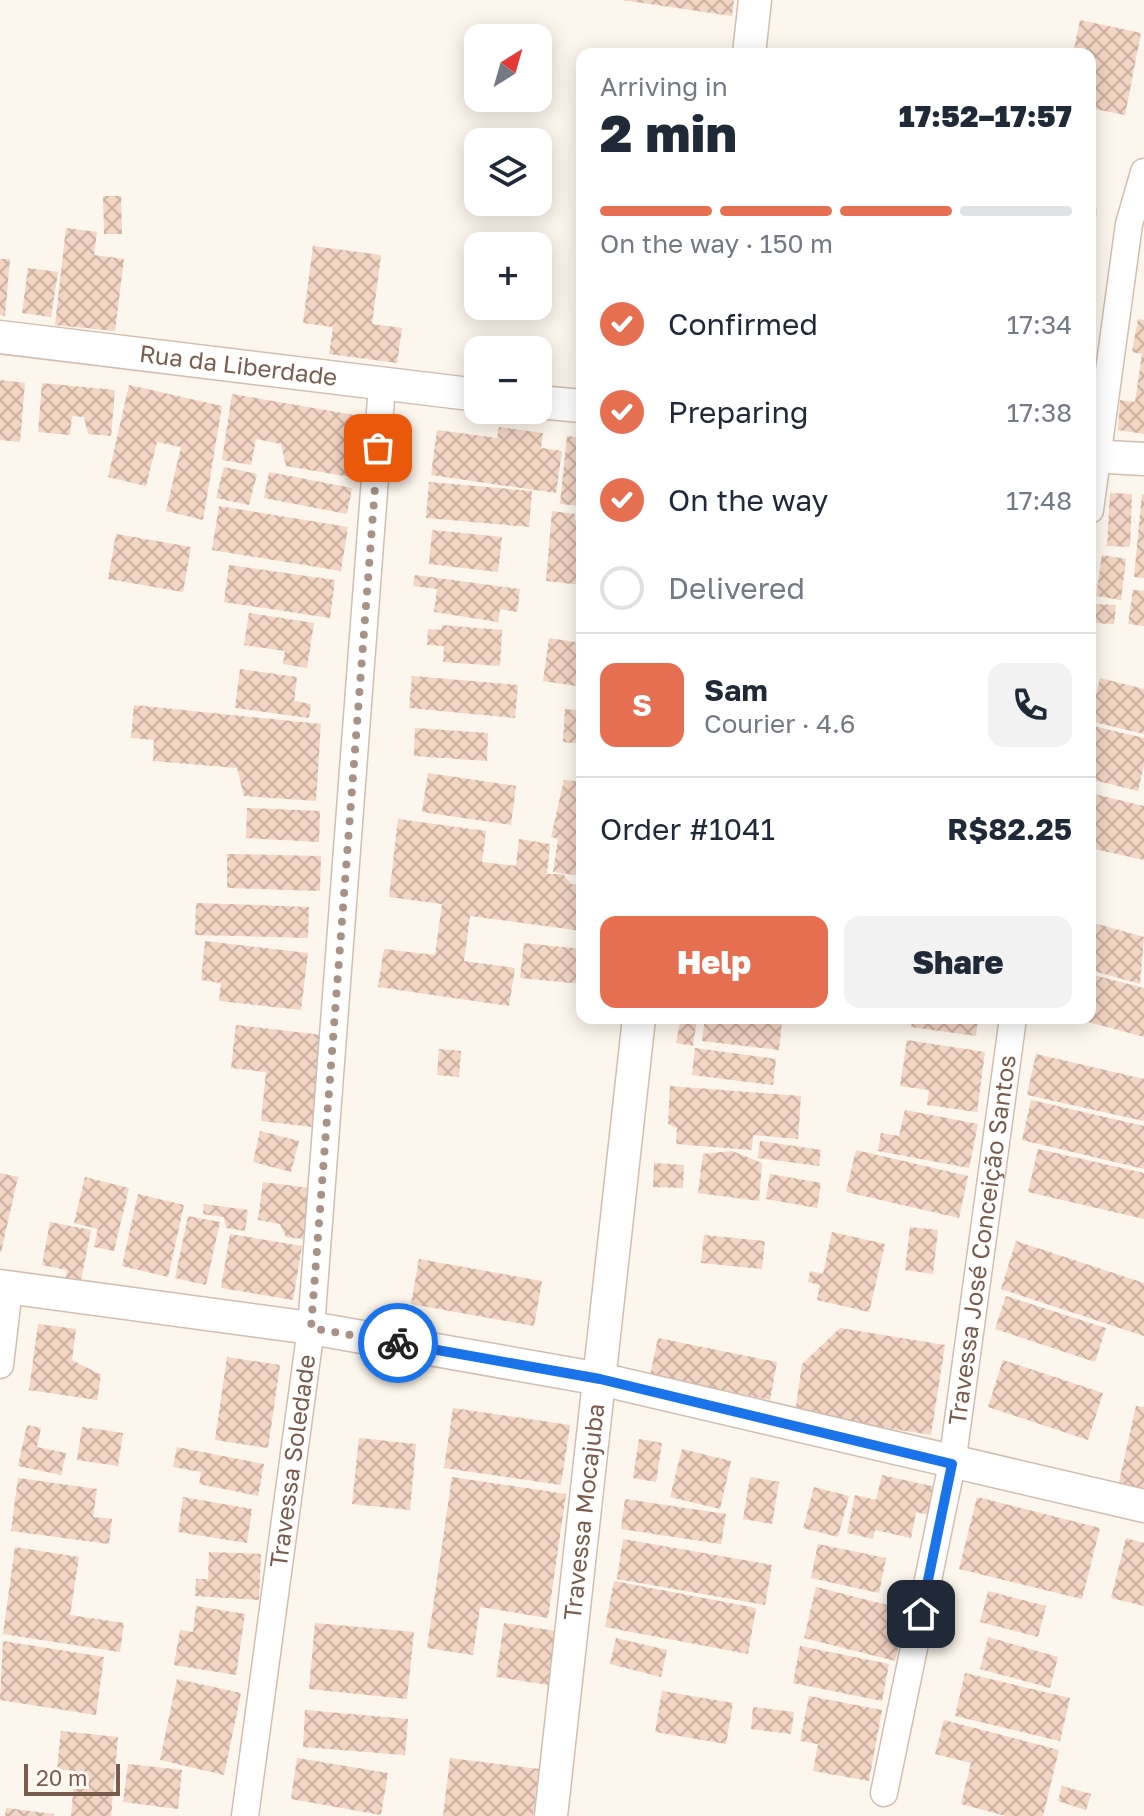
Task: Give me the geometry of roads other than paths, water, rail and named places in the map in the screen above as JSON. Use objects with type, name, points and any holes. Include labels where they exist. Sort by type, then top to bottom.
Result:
[{"type":"street","points":[[750,48],[755,0]]},
{"type":"street","points":[[1096,443],[1129,224],[1144,172]]},
{"type":"street","name":"Rua da Liberdade","points":[[0,337],[464,394]]},
{"type":"street","name":"Travessa Soledade","points":[[245,1816],[311,1328],[382,385]]},
{"type":"street","points":[[552,403],[576,405]]},
{"type":"street","points":[[1096,456],[1144,459]]},
{"type":"street","name":"Travessa Mocajuba","points":[[551,1816],[638,1024]]},
{"type":"street","name":"Travessa José Conceição Santos","points":[[884,1793],[952,1464],[1012,1024]]},
{"type":"street","points":[[0,1365],[5,1287],[311,1328],[600,1379],[952,1464],[1144,1506]]}]
